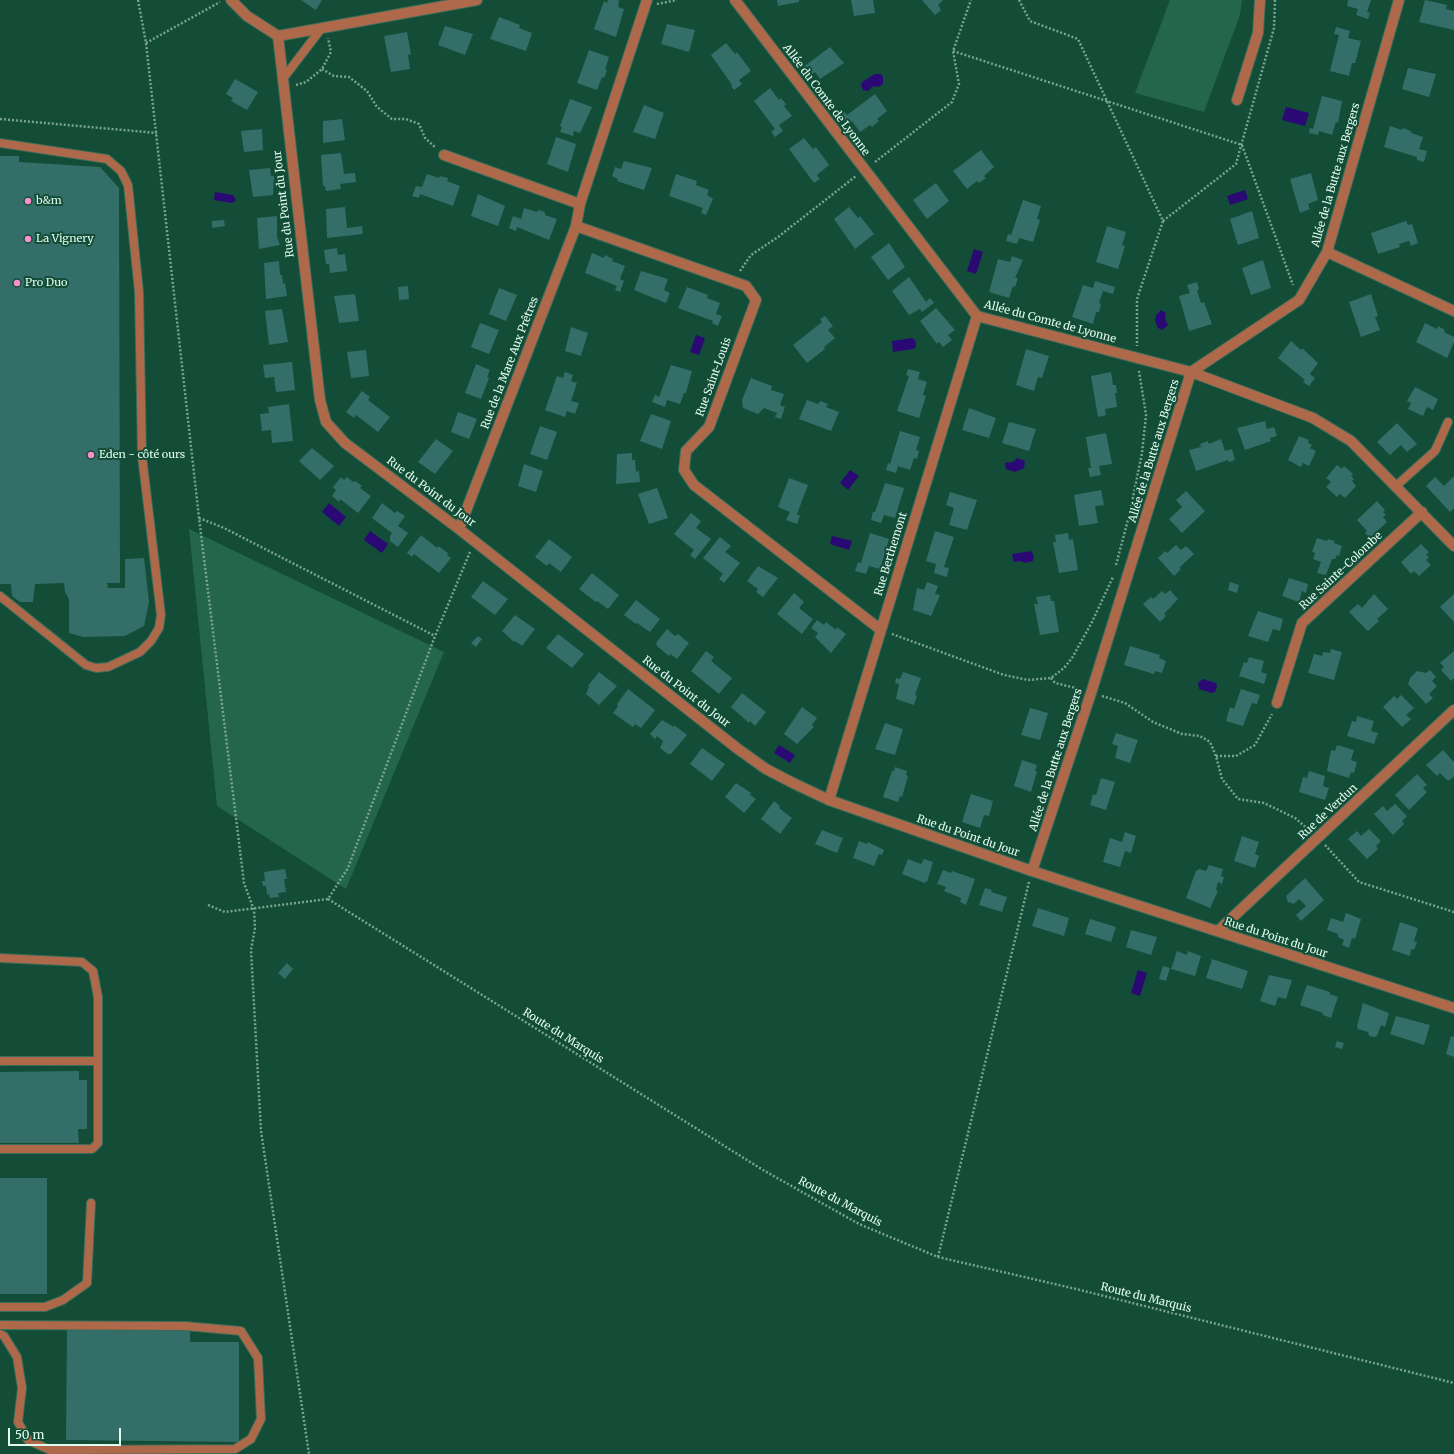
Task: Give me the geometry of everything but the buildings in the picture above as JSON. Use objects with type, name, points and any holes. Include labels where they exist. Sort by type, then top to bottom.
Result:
[{"type":"street","points":[[231,0],[247,16],[278,36],[477,0]]},
{"type":"street","name":"Allée du Comte de Lyonne","points":[[735,0],[977,316],[1191,372],[1313,418],[1351,440],[1454,546]]},
{"type":"street","points":[[1237,100],[1258,33],[1260,0]]},
{"type":"street","name":"Allée de la Butte aux Bergers","points":[[1032,871],[1089,699],[1191,372],[1299,300],[1327,252],[1399,0]]},
{"type":"street","name":"Rue de la Mare Aux Prêtres","points":[[460,528],[576,226],[580,204],[646,3]]},
{"type":"street","name":"Rue du Point du Jour","points":[[278,36],[282,84],[320,400],[326,422],[346,443],[460,528],[474,541],[738,749],[766,769],[829,800],[1032,871],[1454,1008]]},
{"type":"street","points":[[444,155],[580,204]]},
{"type":"street","name":"Rue Saint-Louis","points":[[576,226],[746,286],[756,300],[709,427],[686,451],[684,470],[694,485],[881,630]]},
{"type":"street","points":[[1327,252],[1454,311]]},
{"type":"street","name":"Rue Berthemont","points":[[829,800],[977,316]]},
{"type":"street","name":"Rue Sainte-Colombe","points":[[1277,703],[1302,622],[1422,512]]},
{"type":"street","name":"Rue de Verdun","points":[[1218,931],[1454,710]]},
{"type":"lane","points":[[282,84],[324,28]]},
{"type":"lane","points":[[0,143],[107,159],[116,165],[121,171],[128,185],[138,292],[142,456],[160,615],[159,628],[152,641],[140,652],[108,667],[96,668],[86,665],[0,596]]},
{"type":"lane","points":[[1396,486],[1435,451],[1448,422]]},
{"type":"lane","points":[[0,958],[82,962],[93,971],[98,997],[98,1143],[92,1149],[0,1149]]},
{"type":"lane","points":[[0,1061],[98,1061]]},
{"type":"lane","points":[[0,1307],[45,1307],[63,1300],[87,1283],[91,1203]]},
{"type":"lane","points":[[0,1325],[185,1326],[240,1331],[258,1358],[261,1419],[252,1439],[235,1449],[50,1450],[28,1440],[18,1422],[22,1388],[17,1357],[4,1336],[0,1334]]},
{"type":"path","points":[[138,0],[146,42],[157,133],[198,518],[244,883],[254,910],[255,928],[251,950],[261,1131],[310,1454]]},
{"type":"path","points":[[146,42],[224,0]]},
{"type":"path","points":[[646,3],[677,0]]},
{"type":"path","points":[[732,281],[751,255],[778,237],[952,102],[959,84],[953,51],[971,0]]},
{"type":"path","points":[[1019,0],[1030,21],[1078,39],[1163,221]]},
{"type":"path","points":[[1116,568],[1130,512],[1142,453],[1146,415],[1137,357],[1137,299],[1163,221],[1236,164],[1274,28],[1275,0]]},
{"type":"path","points":[[282,84],[306,82],[322,69],[331,52],[324,28]]},
{"type":"path","points":[[953,51],[1242,145]]},
{"type":"path","points":[[322,69],[334,76],[349,77],[367,91],[377,106],[392,119],[406,119],[419,124],[425,138],[444,155]]},
{"type":"path","points":[[0,119],[157,133]]},
{"type":"path","points":[[1242,145],[1299,300]]},
{"type":"path","points":[[198,518],[224,528],[435,636]]},
{"type":"path","points":[[208,905],[225,912],[254,910],[328,899],[348,868],[435,636],[474,541]]},
{"type":"path","points":[[881,630],[1004,676],[1028,680],[1051,678],[1072,658],[1092,622],[1114,574]]},
{"type":"path","points":[[1051,678],[1054,683],[1085,690]]},
{"type":"path","points":[[1098,695],[1125,703],[1153,722],[1182,734],[1200,736],[1210,742],[1216,756],[1222,779],[1238,799],[1264,804],[1295,818],[1313,832]]},
{"type":"path","points":[[1216,756],[1236,756],[1255,746],[1277,703]]},
{"type":"path","points":[[1324,844],[1359,882],[1454,912]]},
{"type":"path","points":[[938,1257],[1032,871]]},
{"type":"path","name":"Route du Marquis","points":[[328,899],[764,1170],[859,1224],[938,1257],[1076,1288],[1454,1383]]},
{"type":"green space","points":[[1170,0],[1242,0],[1240,15],[1204,112],[1135,93]]},
{"type":"green space","points":[[189,529],[444,652],[346,889],[217,806]]},
{"type":"shaded area","points":[[875,74],[881,74],[883,77],[883,84],[878,87],[873,86],[868,91],[863,90],[861,86],[862,82]]},
{"type":"shaded area","points":[[1286,107],[1309,113],[1305,126],[1282,120]]},
{"type":"shaded area","points":[[1245,190],[1248,199],[1230,205],[1227,196]]},
{"type":"shaded area","points":[[215,192],[233,195],[236,200],[232,203],[214,200]]},
{"type":"shaded area","points":[[974,249],[983,252],[976,274],[967,271]]},
{"type":"shaded area","points":[[1161,310],[1166,313],[1165,319],[1168,325],[1162,330],[1158,328],[1155,321],[1156,315]]},
{"type":"shaded area","points":[[696,335],[705,338],[699,355],[690,352]]},
{"type":"shaded area","points":[[912,338],[915,340],[916,347],[913,349],[893,352],[892,341]]},
{"type":"shaded area","points":[[1017,458],[1025,461],[1024,468],[1015,472],[1006,469],[1005,463],[1013,462]]},
{"type":"shaded area","points":[[850,470],[859,476],[848,490],[840,483]]},
{"type":"shaded area","points":[[329,503],[346,517],[339,526],[322,512]]},
{"type":"shaded area","points":[[370,531],[388,544],[382,553],[364,540]]},
{"type":"shaded area","points":[[832,536],[852,541],[849,550],[830,544]]},
{"type":"shaded area","points":[[1031,551],[1034,556],[1033,561],[1024,563],[1021,561],[1014,562],[1012,554]]},
{"type":"shaded area","points":[[1203,679],[1216,683],[1217,686],[1215,692],[1212,693],[1199,689],[1198,683]]},
{"type":"shaded area","points":[[779,745],[795,755],[790,763],[774,753]]},
{"type":"shaded area","points":[[1138,970],[1147,973],[1140,996],[1131,993]]},
{"type":"place","name":"b&m","points":[[28,201]]},
{"type":"place","name":"La Vignery","points":[[28,239]]},
{"type":"place","name":"Pro Duo","points":[[17,283]]},
{"type":"place","name":"Eden - côté ours","points":[[91,455]]}]
